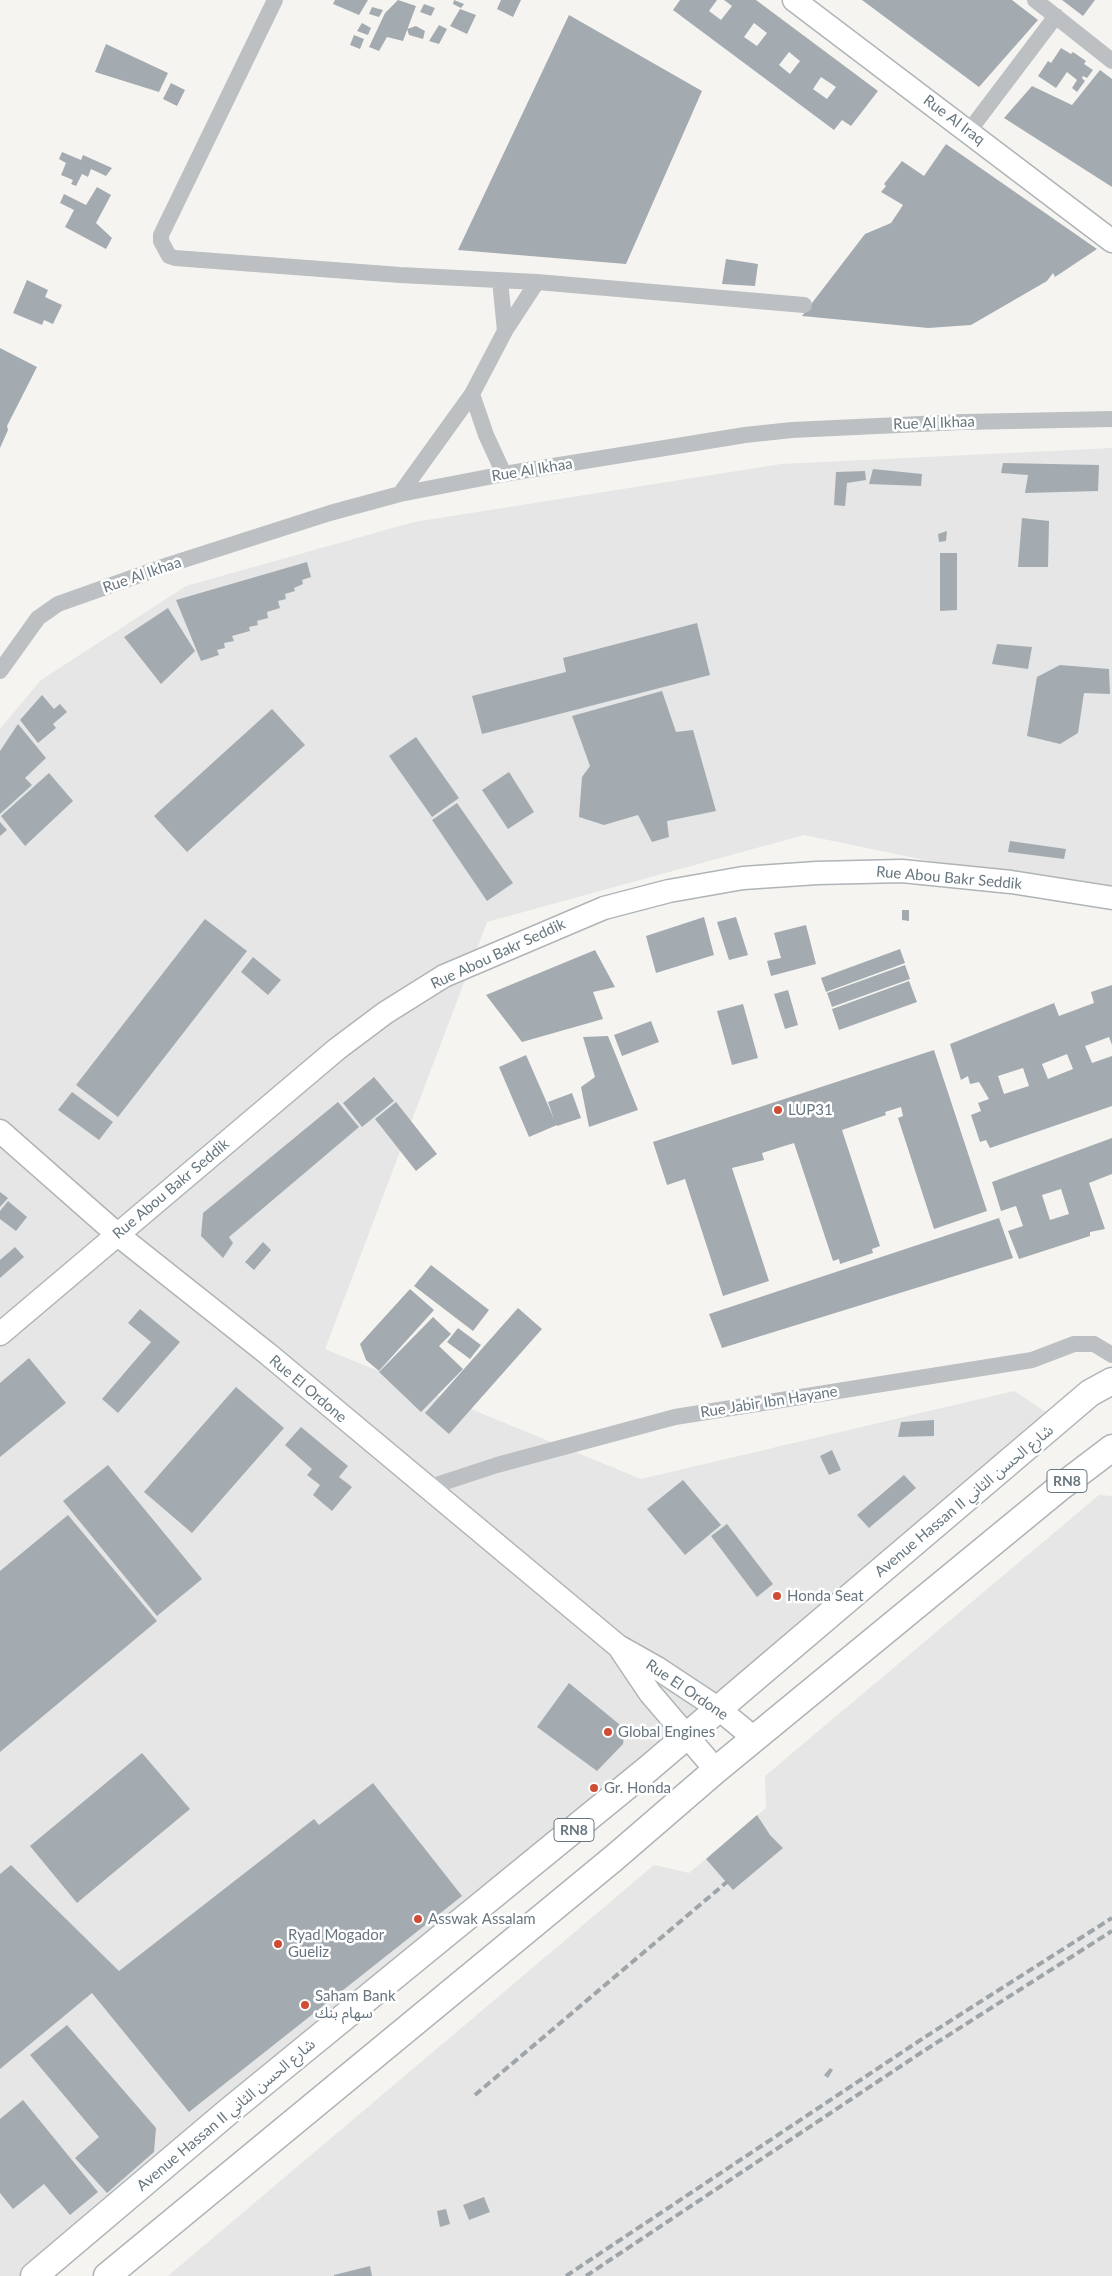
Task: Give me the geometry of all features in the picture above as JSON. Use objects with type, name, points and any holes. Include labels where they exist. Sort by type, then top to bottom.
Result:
[{"type":"main road","name":"Avenue Hassan II شارع الحسن الثاني","points":[[34,2276],[229,2112],[649,1768],[1101,1387],[1112,1370]]},
{"type":"main road","name":"RN8","points":[[107,2276],[606,1864],[754,1738],[1079,1472],[1112,1448]]},
{"type":"main road","points":[[1079,1472],[1112,1471]]},
{"type":"street","points":[[275,0],[162,235],[161,242],[168,256],[204,261],[536,282],[804,305]]},
{"type":"street","name":"Rue Al Iraq","points":[[794,0],[1112,241]]},
{"type":"street","points":[[1035,0],[1112,61]]},
{"type":"street","points":[[969,131],[1056,16]]},
{"type":"street","points":[[500,280],[505,331]]},
{"type":"street","points":[[400,494],[472,394],[505,331],[536,282]]},
{"type":"street","points":[[472,394],[486,435],[504,474]]},
{"type":"street","name":"Rue Al Ikhaa","points":[[0,671],[38,618],[58,604],[276,530],[400,494],[504,474],[745,435],[792,430],[963,422],[1112,419]]},
{"type":"street","name":"Rue Abou Bakr Seddik","points":[[0,1334],[337,1049],[385,1013],[444,976],[604,908],[669,891],[743,878],[836,872],[902,871],[1010,882],[1112,898]]},
{"type":"street","name":"Rue El Ordone","points":[[0,1131],[118,1235],[274,1360],[618,1646],[657,1668],[719,1709],[754,1738]]},
{"type":"street","name":"Rue Jabir Ibn Hayane","points":[[427,1488],[497,1465],[675,1417],[1032,1360],[1074,1344],[1094,1344],[1112,1355]]},
{"type":"street","name":"Rue El Ordone","points":[[618,1646],[650,1693],[716,1770]]},
{"type":"shaded area","points":[[1112,448],[1112,896],[1075,891],[804,835],[487,922],[325,1349],[641,1479],[1014,1391],[1069,1427],[40,2276],[0,2276],[0,729],[41,680],[186,586],[414,522],[781,464]]},
{"type":"shaded area","points":[[1099,1495],[1112,1496],[1112,2276],[168,2276],[654,1865],[689,1873],[766,1808],[765,1776]]},
{"type":"building","points":[[335,0],[368,0],[359,15],[333,4]]},
{"type":"building","points":[[398,0],[416,6],[403,41],[387,37],[379,51],[369,47],[385,13]]},
{"type":"building","points":[[454,0],[464,4],[461,8],[453,4]]},
{"type":"building","points":[[501,0],[521,0],[513,17],[497,9]]},
{"type":"building","points":[[680,0],[717,0],[709,11],[721,20],[732,6],[724,0],[756,0],[878,91],[851,126],[842,120],[834,130],[673,10]],"holes":[[[754,23],[767,33],[757,46],[744,37]],[[789,52],[800,61],[790,74],[779,65]],[[821,77],[836,87],[827,99],[813,89]]]},
{"type":"building","points":[[862,0],[1012,0],[1038,20],[979,87]]},
{"type":"building","points":[[1062,0],[1095,0],[1083,16]]},
{"type":"building","points":[[424,4],[435,8],[431,16],[420,12]]},
{"type":"building","points":[[372,7],[383,10],[379,17],[369,14]]},
{"type":"building","points":[[460,9],[476,15],[467,34],[450,26]]},
{"type":"building","points":[[569,15],[702,91],[626,264],[458,250]]},
{"type":"building","points":[[362,23],[371,28],[368,35],[357,31]]},
{"type":"building","points":[[439,25],[447,29],[439,44],[429,41]]},
{"type":"building","points":[[416,26],[425,31],[423,39],[409,35],[407,29]]},
{"type":"building","points":[[354,35],[364,39],[360,49],[350,45]]},
{"type":"building","points":[[106,44],[168,73],[159,92],[95,72]]},
{"type":"building","points":[[1061,48],[1071,54],[1073,52],[1086,61],[1084,64],[1093,70],[1087,78],[1083,76],[1082,78],[1085,81],[1077,92],[1072,88],[1077,80],[1067,72],[1056,88],[1038,76],[1048,61],[1051,63]]},
{"type":"building","points":[[1100,70],[1112,79],[1112,187],[1004,118],[1032,86],[1072,105]]},
{"type":"building","points":[[171,83],[185,90],[177,106],[163,99]]},
{"type":"building","points":[[946,144],[1097,249],[1055,277],[1053,273],[1047,281],[971,325],[928,328],[802,316],[865,234],[891,223],[903,205],[881,192],[886,186],[884,184],[902,161],[924,176]]},
{"type":"building","points":[[62,152],[81,160],[83,155],[112,168],[106,176],[91,169],[88,177],[82,174],[76,186],[71,184],[73,180],[61,175],[66,163],[59,159]]},
{"type":"building","points":[[97,187],[111,195],[96,223],[112,238],[106,249],[65,227],[74,210],[60,203],[64,194],[86,205]]},
{"type":"building","points":[[726,259],[758,264],[755,286],[722,284]]},
{"type":"building","points":[[27,280],[48,290],[45,297],[62,305],[53,324],[44,320],[42,325],[13,313]]},
{"type":"building","points":[[0,348],[37,367],[7,426],[8,430],[0,448]]},
{"type":"building","points":[[1003,463],[1099,465],[1098,491],[1025,493],[1028,475],[1001,473]]},
{"type":"building","points":[[873,469],[922,474],[921,486],[869,484]]},
{"type":"building","points":[[865,471],[866,480],[847,483],[845,506],[834,505],[836,472]]},
{"type":"building","points":[[1022,518],[1049,521],[1048,567],[1018,567]]},
{"type":"building","points":[[947,531],[946,541],[939,542],[938,534]]},
{"type":"building","points":[[940,553],[957,553],[957,610],[940,611]]},
{"type":"building","points":[[307,562],[311,577],[302,580],[303,584],[294,588],[295,591],[285,594],[286,599],[278,601],[280,608],[267,612],[268,618],[257,621],[258,625],[249,627],[250,631],[232,636],[234,641],[224,643],[225,648],[217,650],[219,655],[201,661],[176,600]]},
{"type":"building","points":[[168,608],[195,651],[161,684],[124,637]]},
{"type":"building","points":[[697,623],[710,675],[482,734],[472,696],[566,672],[563,658]]},
{"type":"building","points":[[997,644],[1032,647],[1028,669],[992,664]]},
{"type":"building","points":[[1060,665],[1109,669],[1110,694],[1084,693],[1078,733],[1060,744],[1027,736],[1037,677]]},
{"type":"building","points":[[662,691],[676,732],[693,730],[716,811],[667,821],[669,837],[652,842],[638,815],[604,825],[579,817],[582,777],[590,766],[572,716]]},
{"type":"building","points":[[42,695],[54,709],[60,704],[67,712],[53,724],[56,728],[38,743],[20,720]]},
{"type":"building","points":[[272,709],[305,745],[187,852],[154,816]]},
{"type":"building","points":[[18,724],[46,758],[25,778],[32,785],[0,814],[0,751]]},
{"type":"building","points":[[416,737],[459,798],[432,817],[389,756]]},
{"type":"building","points":[[509,772],[534,812],[508,829],[482,790]]},
{"type":"building","points":[[49,773],[73,801],[25,846],[1,816]]},
{"type":"building","points":[[457,803],[513,883],[487,901],[432,820]]},
{"type":"building","points":[[0,822],[7,830],[0,836]]},
{"type":"building","points":[[1010,841],[1066,849],[1064,859],[1008,852]]},
{"type":"building","points":[[902,910],[909,910],[909,921],[902,920]]},
{"type":"building","points":[[704,917],[714,955],[656,973],[646,936]]},
{"type":"building","points":[[736,917],[748,955],[729,960],[717,922]]},
{"type":"building","points":[[205,919],[247,951],[118,1117],[76,1085]]},
{"type":"building","points":[[806,925],[816,964],[771,976],[767,961],[781,958],[774,933]]},
{"type":"building","points":[[900,949],[905,963],[826,992],[821,978]]},
{"type":"building","points":[[595,950],[615,987],[593,992],[603,1019],[522,1042],[486,995]]},
{"type":"building","points":[[253,957],[281,980],[268,995],[241,972]]},
{"type":"building","points":[[905,965],[910,979],[832,1007],[827,993]]},
{"type":"building","points":[[909,981],[917,1002],[839,1030],[832,1009]]},
{"type":"building","points":[[1112,985],[1112,1045],[1109,1037],[1085,1046],[1092,1063],[1112,1056],[1112,1106],[990,1148],[986,1140],[980,1142],[971,1115],[981,1111],[978,1103],[989,1099],[979,1082],[970,1084],[968,1076],[961,1080],[950,1044],[1054,1003],[1059,1016],[1094,1003],[1091,992]],"holes":[[[1067,1054],[1073,1069],[1048,1079],[1042,1064]],[[1023,1068],[1029,1086],[1004,1094],[998,1076]]]},
{"type":"building","points":[[788,990],[798,1025],[785,1029],[774,994]]},
{"type":"building","points":[[743,1004],[758,1058],[732,1065],[717,1011]]},
{"type":"building","points":[[651,1021],[659,1042],[622,1056],[614,1035]]},
{"type":"building","points":[[608,1036],[638,1110],[589,1127],[581,1087],[595,1077],[583,1037]]},
{"type":"building","points":[[934,1050],[987,1211],[934,1229],[898,1118],[903,1116],[901,1107],[885,1112],[886,1115],[842,1130],[880,1246],[872,1249],[873,1253],[840,1264],[839,1259],[833,1261],[794,1143],[762,1153],[764,1160],[732,1168],[769,1281],[723,1296],[685,1179],[667,1185],[653,1142]]},
{"type":"building","points":[[526,1055],[554,1119],[548,1102],[572,1093],[581,1118],[557,1125],[529,1137],[499,1067]]},
{"type":"building","points":[[374,1077],[394,1101],[362,1127],[343,1103]]},
{"type":"building","points":[[72,1092],[113,1122],[99,1140],[58,1110]]},
{"type":"building","points":[[338,1102],[359,1127],[229,1237],[233,1243],[223,1258],[201,1236],[203,1213]]},
{"type":"building","points":[[396,1102],[437,1154],[416,1171],[375,1119]]},
{"type":"building","points":[[1112,1138],[1112,1174],[1089,1183],[1105,1229],[1090,1232],[1090,1236],[1019,1259],[1008,1231],[1023,1226],[1016,1206],[1001,1211],[992,1182]],"holes":[[[1061,1189],[1069,1214],[1050,1220],[1042,1195]]]},
{"type":"building","points":[[0,1192],[8,1198],[0,1207]]},
{"type":"building","points":[[8,1201],[27,1217],[16,1231],[0,1219],[0,1211]]},
{"type":"building","points":[[999,1218],[1013,1258],[722,1348],[709,1314]]},
{"type":"building","points":[[263,1242],[271,1250],[254,1270],[245,1262]]},
{"type":"building","points":[[15,1247],[24,1257],[0,1278],[0,1260]]},
{"type":"building","points":[[431,1265],[489,1310],[473,1331],[414,1286]]},
{"type":"building","points":[[410,1289],[434,1310],[379,1371],[366,1360],[360,1344]]},
{"type":"building","points":[[518,1308],[542,1329],[449,1434],[425,1413]]},
{"type":"building","points":[[140,1309],[180,1342],[118,1413],[102,1399],[151,1342],[128,1323]]},
{"type":"building","points":[[433,1317],[451,1334],[439,1346],[463,1369],[421,1412],[379,1372]]},
{"type":"building","points":[[458,1328],[481,1345],[470,1359],[447,1342]]},
{"type":"building","points":[[29,1358],[66,1403],[0,1457],[0,1383]]},
{"type":"building","points":[[236,1387],[284,1428],[192,1533],[144,1492]]},
{"type":"building","points":[[934,1420],[934,1436],[898,1437],[901,1422]]},
{"type":"building","points":[[301,1427],[348,1466],[339,1477],[352,1487],[332,1511],[313,1495],[320,1485],[307,1475],[312,1469],[285,1445]]},
{"type":"building","points":[[832,1450],[841,1470],[829,1475],[820,1456]]},
{"type":"building","points":[[108,1465],[202,1579],[157,1616],[63,1501]]},
{"type":"building","points":[[904,1475],[916,1488],[869,1528],[857,1515]]},
{"type":"building","points":[[683,1480],[721,1525],[685,1555],[647,1509]]},
{"type":"building","points":[[68,1515],[157,1621],[0,1752],[0,1571]]},
{"type":"building","points":[[727,1524],[773,1584],[757,1597],[711,1536]]},
{"type":"building","points":[[569,1683],[625,1729],[623,1744],[597,1771],[537,1727]]},
{"type":"building","points":[[142,1753],[190,1809],[77,1903],[30,1846]]},
{"type":"building","name":"Ryad Mogador Gueliz","points":[[373,1783],[462,1896],[189,2112],[92,1993],[0,2069],[0,1874],[11,1865],[119,1971],[314,1819],[319,1825]]},
{"type":"building","points":[[757,1815],[770,1835],[783,1848],[733,1890],[706,1859]]},
{"type":"building","points":[[67,2025],[156,2128],[154,2152],[107,2193],[75,2158],[99,2137],[30,2055]]},
{"type":"building","points":[[830,2068],[833,2070],[828,2078],[824,2075]]},
{"type":"building","points":[[23,2100],[98,2192],[70,2215],[44,2184],[13,2209],[0,2193],[0,2119]]},
{"type":"building","points":[[484,2197],[490,2212],[469,2220],[463,2205]]},
{"type":"building","points":[[446,2209],[450,2224],[440,2227],[437,2211]]},
{"type":"building","points":[[370,2266],[372,2276],[334,2276],[334,2275]]},
{"type":"railway","points":[[475,2095],[727,1882]]},
{"type":"railway","points":[[566,2276],[925,2037],[1112,1918]]},
{"type":"railway","points":[[586,2276],[922,2052],[1112,1931]]},
{"type":"place","name":"LUP31","points":[[778,1110]]},
{"type":"place","name":"Honda Seat","points":[[777,1596]]},
{"type":"place","name":"Global Engines","points":[[608,1732]]},
{"type":"place","name":"Gr. Honda","points":[[594,1788]]},
{"type":"place","name":"Asswak Assalam","points":[[418,1919]]},
{"type":"place","name":"Ryad Mogador Gueliz","points":[[278,1944]]},
{"type":"place","name":"Saham Bank سهام بنك","points":[[305,2005]]}]
